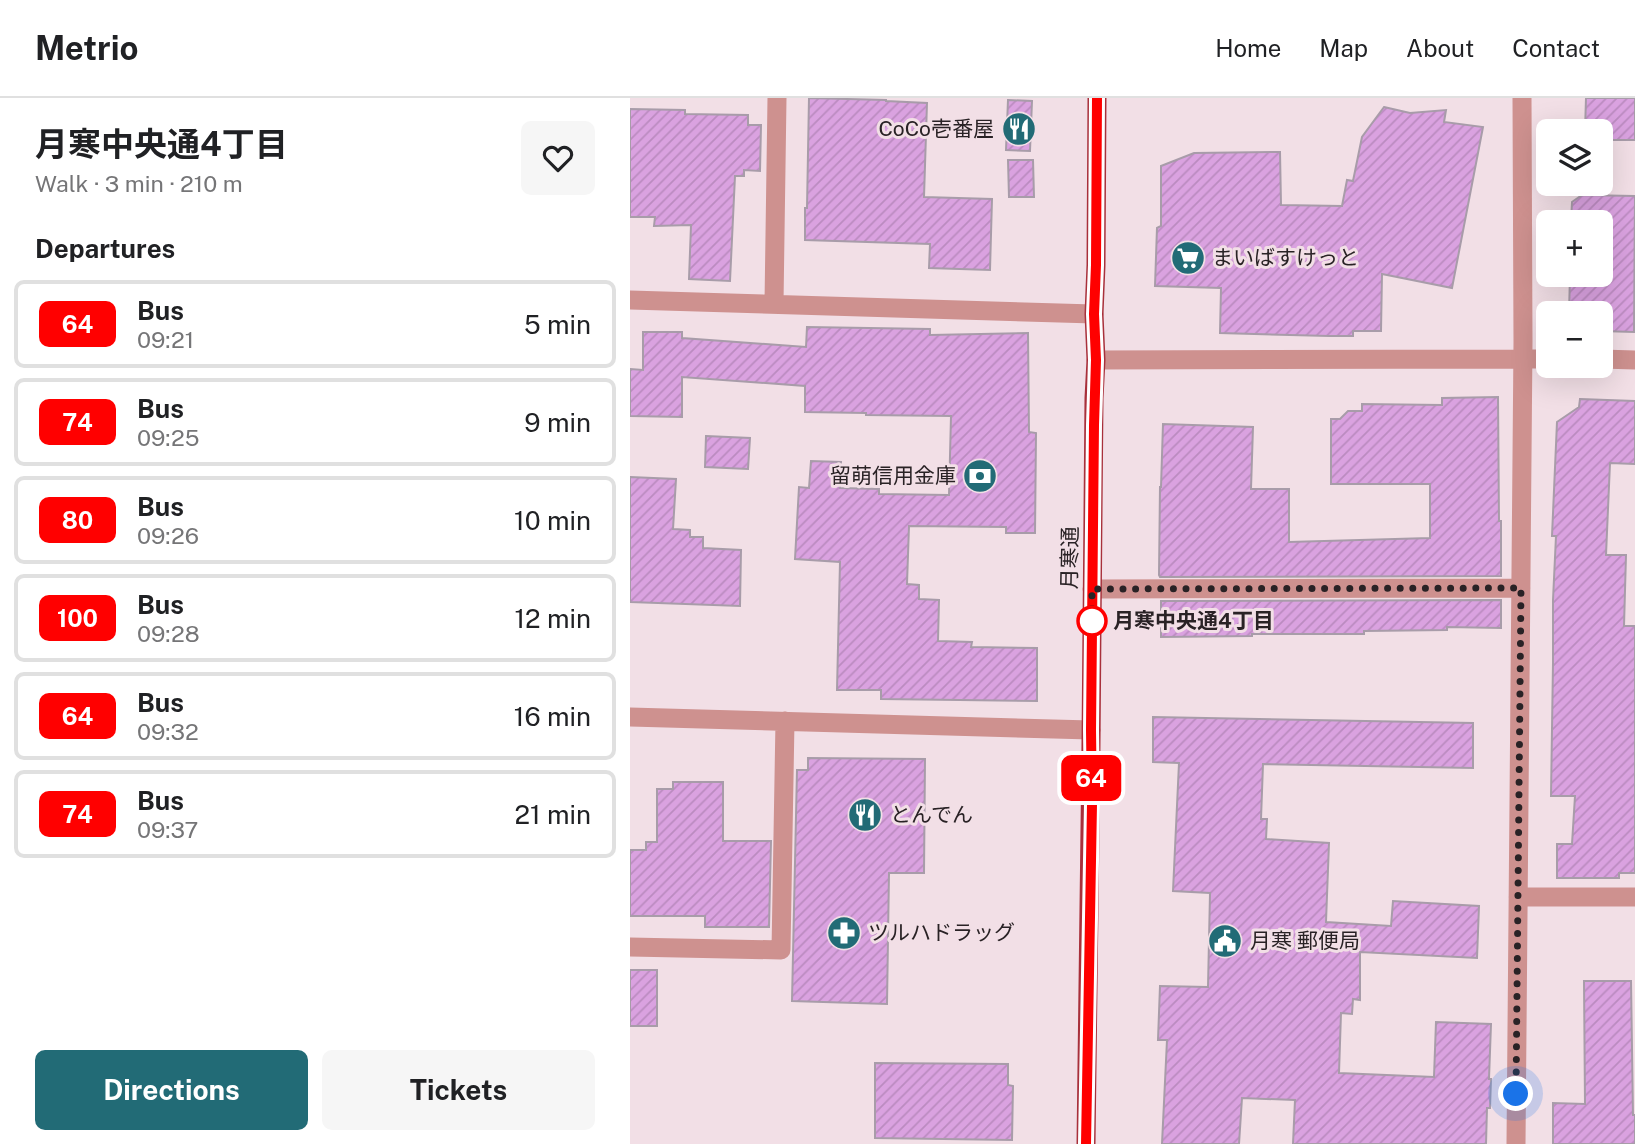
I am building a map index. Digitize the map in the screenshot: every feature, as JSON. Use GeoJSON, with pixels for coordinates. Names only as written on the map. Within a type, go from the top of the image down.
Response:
{"type":"FeatureCollection","features":[{"type":"Feature","properties":{"kind":"highway","name":"月寒通"},"geometry":{"type":"LineString","coordinates":[[1086,1144],[1092,804],[1097,98]]}},
{"type":"Feature","properties":{"kind":"street"},"geometry":{"type":"LineString","coordinates":[[774,303],[777,98]]}},
{"type":"Feature","properties":{"kind":"street"},"geometry":{"type":"LineString","coordinates":[[1517,1144],[1522,98]]}},
{"type":"Feature","properties":{"kind":"street"},"geometry":{"type":"LineString","coordinates":[[630,300],[1094,314]]}},
{"type":"Feature","properties":{"kind":"street"},"geometry":{"type":"LineString","coordinates":[[1096,360],[1536,359]]}},
{"type":"Feature","properties":{"kind":"street"},"geometry":{"type":"LineString","coordinates":[[1613,359],[1635,360]]}},
{"type":"Feature","properties":{"kind":"street"},"geometry":{"type":"LineString","coordinates":[[1092,589],[1521,588]]}},
{"type":"Feature","properties":{"kind":"street"},"geometry":{"type":"LineString","coordinates":[[630,717],[1091,730]]}},
{"type":"Feature","properties":{"kind":"street"},"geometry":{"type":"LineString","coordinates":[[630,947],[781,950],[785,721]]}},
{"type":"Feature","properties":{"kind":"street"},"geometry":{"type":"LineString","coordinates":[[1518,897],[1635,897]]}},
{"type":"Feature","properties":{"kind":"building"},"geometry":{"type":"Polygon","coordinates":[[[809,98],[927,103],[924,197],[992,199],[990,270],[929,268],[930,244],[805,240],[809,98]]]}},
{"type":"Feature","properties":{"kind":"building"},"geometry":{"type":"Polygon","coordinates":[[[1586,98],[1635,98],[1635,140],[1613,140],[1613,119],[1585,119],[1586,98]]]}},
{"type":"Feature","properties":{"kind":"building"},"geometry":{"type":"Polygon","coordinates":[[[1008,100],[1032,101],[1030,151],[1006,150],[1008,100]]]}},
{"type":"Feature","properties":{"kind":"building"},"geometry":{"type":"Polygon","coordinates":[[[1384,107],[1410,113],[1446,110],[1444,122],[1483,127],[1452,288],[1382,274],[1381,331],[1353,331],[1353,336],[1329,336],[1220,333],[1221,288],[1155,286],[1157,228],[1161,226],[1161,166],[1194,153],[1280,152],[1281,205],[1342,206],[1347,180],[1353,181],[1362,137],[1384,107]]]}},
{"type":"Feature","properties":{"kind":"building"},"geometry":{"type":"Polygon","coordinates":[[[630,109],[685,110],[685,114],[748,115],[748,125],[761,125],[760,171],[744,170],[744,176],[735,176],[730,281],[689,279],[691,225],[654,226],[655,217],[630,217],[630,109]]]}},
{"type":"Feature","properties":{"kind":"building"},"geometry":{"type":"Polygon","coordinates":[[[1008,160],[1033,160],[1034,197],[1009,197],[1008,160]]]}},
{"type":"Feature","properties":{"kind":"building"},"geometry":{"type":"Polygon","coordinates":[[[1581,196],[1635,196],[1634,332],[1613,331],[1613,301],[1569,301],[1570,287],[1613,287],[1613,210],[1572,210],[1572,202],[1581,196]]]}},
{"type":"Feature","properties":{"kind":"building"},"geometry":{"type":"Polygon","coordinates":[[[807,327],[930,329],[930,335],[1028,333],[1029,432],[1036,433],[1035,533],[1006,533],[1006,527],[909,526],[907,584],[919,585],[919,599],[939,600],[938,641],[972,642],[971,647],[1037,648],[1037,701],[881,699],[881,690],[837,690],[840,562],[795,559],[799,487],[809,488],[811,461],[841,462],[840,488],[879,489],[879,494],[949,495],[951,416],[805,412],[805,386],[682,377],[682,417],[630,416],[630,369],[643,370],[643,332],[682,332],[682,338],[806,347],[807,327]]]}},
{"type":"Feature","properties":{"kind":"building"},"geometry":{"type":"Polygon","coordinates":[[[1498,397],[1501,576],[1160,577],[1163,424],[1253,427],[1251,489],[1289,489],[1289,542],[1430,538],[1430,484],[1331,484],[1331,419],[1340,419],[1348,411],[1362,411],[1362,404],[1442,405],[1442,398],[1498,397]]]}},
{"type":"Feature","properties":{"kind":"building"},"geometry":{"type":"Polygon","coordinates":[[[1580,399],[1635,401],[1635,464],[1610,463],[1606,555],[1626,555],[1624,626],[1635,626],[1635,873],[1619,873],[1619,878],[1557,878],[1557,844],[1572,844],[1575,796],[1551,796],[1556,536],[1552,536],[1557,422],[1579,407],[1580,399]]]}},
{"type":"Feature","properties":{"kind":"building"},"geometry":{"type":"Polygon","coordinates":[[[706,436],[750,438],[748,469],[705,467],[706,436]]]}},
{"type":"Feature","properties":{"kind":"building"},"geometry":{"type":"Polygon","coordinates":[[[630,477],[676,479],[673,529],[690,530],[690,537],[703,537],[703,548],[741,550],[740,606],[630,602],[630,477]]]}},
{"type":"Feature","properties":{"kind":"building"},"geometry":{"type":"Polygon","coordinates":[[[1501,600],[1501,628],[1447,627],[1447,630],[1364,631],[1364,634],[1161,637],[1161,601],[1501,600]]]}},
{"type":"Feature","properties":{"kind":"building"},"geometry":{"type":"Polygon","coordinates":[[[1153,717],[1473,723],[1473,768],[1263,764],[1261,819],[1267,819],[1266,839],[1329,843],[1326,922],[1391,926],[1393,901],[1479,906],[1477,958],[1360,952],[1360,1000],[1353,999],[1352,1014],[1341,1013],[1339,1073],[1434,1077],[1436,1022],[1491,1024],[1490,1108],[1487,1108],[1486,1144],[1293,1144],[1295,1100],[1242,1098],[1239,1144],[1162,1144],[1167,1040],[1158,1040],[1160,986],[1208,987],[1210,893],[1173,891],[1179,763],[1153,762],[1153,717]]]}},
{"type":"Feature","properties":{"kind":"building"},"geometry":{"type":"Polygon","coordinates":[[[808,758],[925,759],[924,873],[889,873],[887,1004],[792,1001],[797,770],[808,770],[808,758]]]}},
{"type":"Feature","properties":{"kind":"building"},"geometry":{"type":"Polygon","coordinates":[[[673,782],[723,782],[723,841],[771,841],[769,927],[705,927],[705,916],[630,916],[630,850],[646,850],[646,842],[657,842],[657,789],[673,789],[673,782]]]}},
{"type":"Feature","properties":{"kind":"building"},"geometry":{"type":"Polygon","coordinates":[[[630,970],[657,970],[657,1026],[630,1026],[630,970]]]}},
{"type":"Feature","properties":{"kind":"building"},"geometry":{"type":"Polygon","coordinates":[[[1584,981],[1631,981],[1635,1144],[1553,1144],[1553,1103],[1585,1104],[1584,981]]]}},
{"type":"Feature","properties":{"kind":"building"},"geometry":{"type":"Polygon","coordinates":[[[875,1063],[1008,1064],[1008,1085],[1013,1086],[1012,1140],[875,1138],[875,1063]]]}},
{"type":"Feature","properties":{"kind":"bus line","name":"64"},"geometry":{"type":"LineString","coordinates":[[1086,1144],[1092,804],[1097,98]]}},
{"type":"Feature","properties":{"kind":"place","name":"CoCo壱番屋"},"geometry":{"type":"Point","coordinates":[1019,129]}},
{"type":"Feature","properties":{"kind":"place","name":"まいばすけっと"},"geometry":{"type":"Point","coordinates":[1188,258]}},
{"type":"Feature","properties":{"kind":"place","name":"留萌信用金庫"},"geometry":{"type":"Point","coordinates":[980,476]}},
{"type":"Feature","properties":{"kind":"place","name":"月寒中央通4丁目"},"geometry":{"type":"Point","coordinates":[1092,621]}},
{"type":"Feature","properties":{"kind":"place","name":"とんでん"},"geometry":{"type":"Point","coordinates":[865,815]}},
{"type":"Feature","properties":{"kind":"place","name":"ツルハドラッグ"},"geometry":{"type":"Point","coordinates":[844,933]}},
{"type":"Feature","properties":{"kind":"place","name":"月寒 郵便局"},"geometry":{"type":"Point","coordinates":[1225,941]}},
{"type":"Feature","properties":{"kind":"route"},"geometry":{"type":"LineString","coordinates":[[1092,621],[1092,589],[1521,588],[1516,1094]]}}]}
